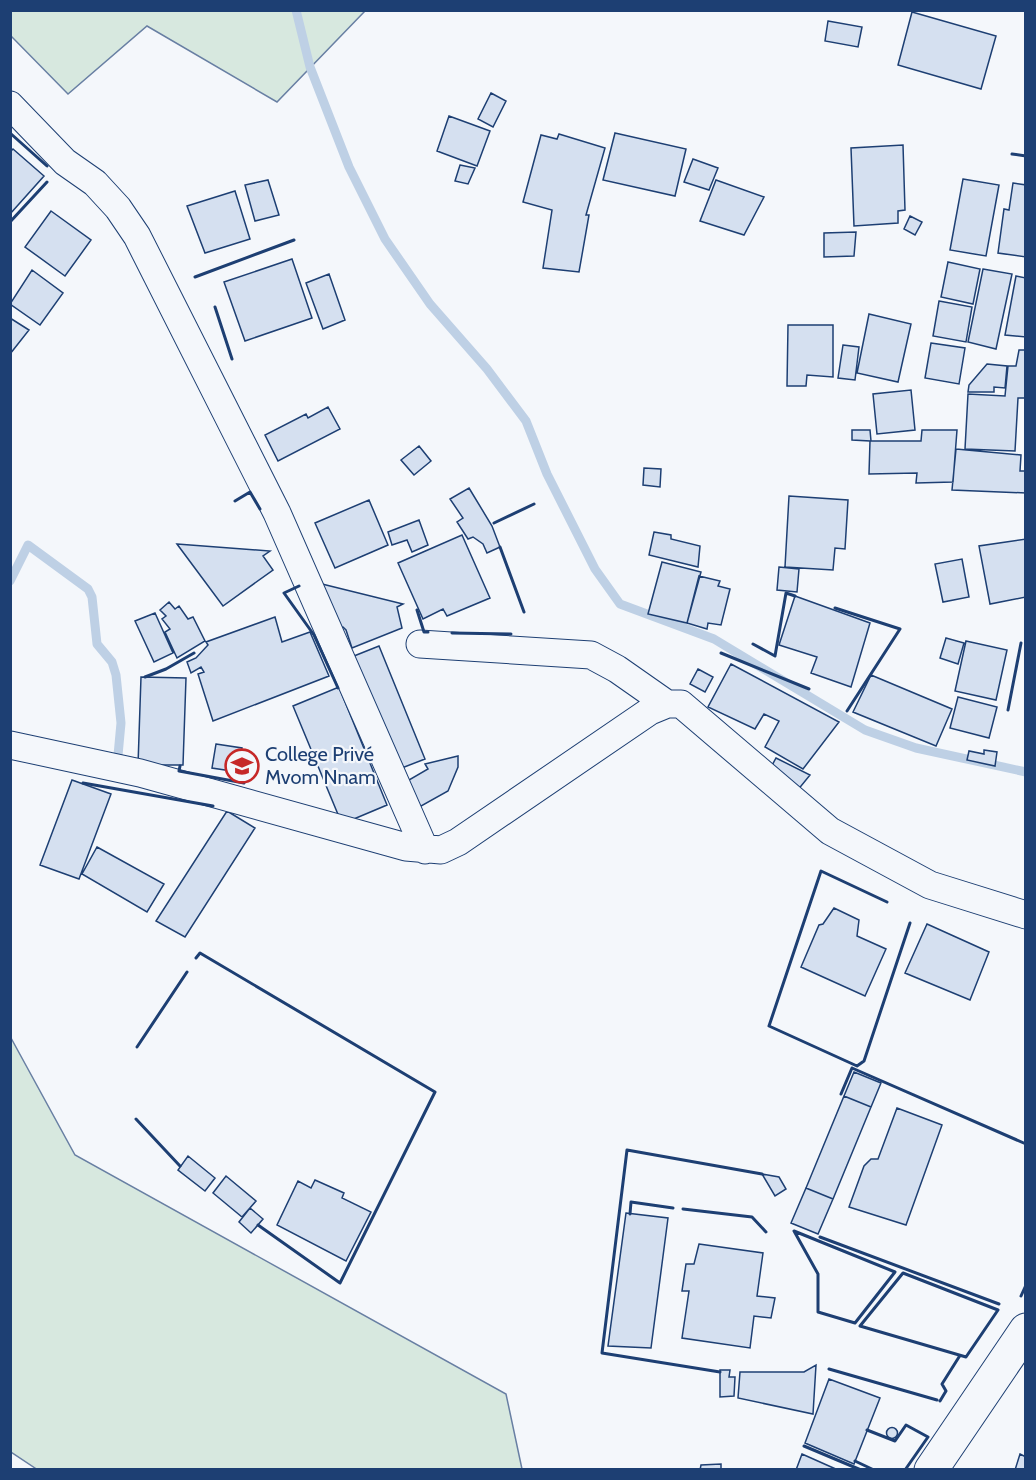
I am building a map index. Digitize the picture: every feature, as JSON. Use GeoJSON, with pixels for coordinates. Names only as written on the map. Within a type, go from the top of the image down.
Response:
{"type":"FeatureCollection","features":[{"type":"Feature","properties":{"kind":"street"},"geometry":{"type":"LineString","coordinates":[[10,105],[65,162],[95,183],[118,208],[137,236],[277,513],[424,850]]}},
{"type":"Feature","properties":{"kind":"street"},"geometry":{"type":"LineString","coordinates":[[420,644],[591,655],[617,669],[667,704]]}},
{"type":"Feature","properties":{"kind":"street"},"geometry":{"type":"LineString","coordinates":[[10,745],[140,773],[424,850],[441,850],[458,842],[650,711],[667,704],[681,704],[830,831],[930,885],[1026,915]]}},
{"type":"Feature","properties":{"kind":"street"},"geometry":{"type":"LineString","coordinates":[[930,1470],[1026,1330]]}},
{"type":"Feature","properties":{"kind":"shaded area"},"geometry":{"type":"Polygon","coordinates":[[[10,11],[365,11],[277,102],[147,26],[68,94],[11,36],[10,11]]]}},
{"type":"Feature","properties":{"kind":"shaded area"},"geometry":{"type":"Polygon","coordinates":[[[11,1038],[75,1155],[506,1394],[522,1469],[38,1470],[11,1452],[11,1038]]]}},
{"type":"Feature","properties":{"kind":"building"},"geometry":{"type":"Polygon","coordinates":[[[912,12],[996,36],[981,89],[898,65],[912,12]]]}},
{"type":"Feature","properties":{"kind":"building"},"geometry":{"type":"Polygon","coordinates":[[[828,21],[862,27],[858,47],[825,41],[828,21]]]}},
{"type":"Feature","properties":{"kind":"building"},"geometry":{"type":"Polygon","coordinates":[[[491,93],[506,101],[493,127],[478,119],[491,93]]]}},
{"type":"Feature","properties":{"kind":"building"},"geometry":{"type":"Polygon","coordinates":[[[449,116],[490,131],[477,166],[437,151],[449,116]]]}},
{"type":"Feature","properties":{"kind":"building"},"geometry":{"type":"Polygon","coordinates":[[[615,133],[686,149],[675,196],[603,180],[615,133]]]}},
{"type":"Feature","properties":{"kind":"building"},"geometry":{"type":"Polygon","coordinates":[[[559,134],[605,148],[586,215],[589,215],[579,272],[543,268],[552,210],[523,202],[541,135],[557,139],[559,134]]]}},
{"type":"Feature","properties":{"kind":"building"},"geometry":{"type":"Polygon","coordinates":[[[903,145],[905,210],[898,211],[898,223],[854,226],[851,148],[903,145]]]}},
{"type":"Feature","properties":{"kind":"building"},"geometry":{"type":"Polygon","coordinates":[[[13,149],[44,176],[10,214],[10,152],[13,149]]]}},
{"type":"Feature","properties":{"kind":"building"},"geometry":{"type":"Polygon","coordinates":[[[693,159],[718,168],[709,190],[684,182],[693,159]]]}},
{"type":"Feature","properties":{"kind":"building"},"geometry":{"type":"Polygon","coordinates":[[[460,165],[475,168],[468,184],[455,181],[460,165]]]}},
{"type":"Feature","properties":{"kind":"building"},"geometry":{"type":"Polygon","coordinates":[[[963,179],[999,185],[986,256],[950,250],[963,179]]]}},
{"type":"Feature","properties":{"kind":"building"},"geometry":{"type":"Polygon","coordinates":[[[268,180],[279,215],[255,221],[245,185],[268,180]]]}},
{"type":"Feature","properties":{"kind":"building"},"geometry":{"type":"Polygon","coordinates":[[[716,180],[764,197],[744,235],[700,221],[716,180]]]}},
{"type":"Feature","properties":{"kind":"building"},"geometry":{"type":"Polygon","coordinates":[[[1013,183],[1026,185],[1026,257],[998,253],[1004,209],[1009,210],[1013,183]]]}},
{"type":"Feature","properties":{"kind":"building"},"geometry":{"type":"Polygon","coordinates":[[[235,191],[250,239],[205,253],[187,206],[235,191]]]}},
{"type":"Feature","properties":{"kind":"building"},"geometry":{"type":"Polygon","coordinates":[[[51,211],[91,240],[65,276],[25,247],[51,211]]]}},
{"type":"Feature","properties":{"kind":"building"},"geometry":{"type":"Polygon","coordinates":[[[910,216],[922,222],[915,235],[904,229],[910,216]]]}},
{"type":"Feature","properties":{"kind":"building"},"geometry":{"type":"Polygon","coordinates":[[[856,232],[854,256],[824,257],[824,233],[856,232]]]}},
{"type":"Feature","properties":{"kind":"building"},"geometry":{"type":"Polygon","coordinates":[[[292,259],[312,318],[245,341],[224,282],[292,259]]]}},
{"type":"Feature","properties":{"kind":"building"},"geometry":{"type":"Polygon","coordinates":[[[948,262],[980,269],[973,304],[941,297],[948,262]]]}},
{"type":"Feature","properties":{"kind":"building"},"geometry":{"type":"Polygon","coordinates":[[[983,269],[1012,274],[996,349],[968,342],[983,269]]]}},
{"type":"Feature","properties":{"kind":"building"},"geometry":{"type":"Polygon","coordinates":[[[32,270],[63,293],[40,325],[10,304],[32,270]]]}},
{"type":"Feature","properties":{"kind":"building"},"geometry":{"type":"Polygon","coordinates":[[[329,274],[345,320],[323,329],[306,283],[329,274]]]}},
{"type":"Feature","properties":{"kind":"building"},"geometry":{"type":"Polygon","coordinates":[[[1016,276],[1026,278],[1026,337],[1005,335],[1016,276]]]}},
{"type":"Feature","properties":{"kind":"building"},"geometry":{"type":"Polygon","coordinates":[[[939,301],[972,307],[966,342],[933,336],[939,301]]]}},
{"type":"Feature","properties":{"kind":"building"},"geometry":{"type":"Polygon","coordinates":[[[869,314],[911,324],[898,382],[857,373],[869,314]]]}},
{"type":"Feature","properties":{"kind":"building"},"geometry":{"type":"Polygon","coordinates":[[[10,318],[29,330],[10,354],[10,318]]]}},
{"type":"Feature","properties":{"kind":"building"},"geometry":{"type":"Polygon","coordinates":[[[788,325],[833,325],[833,377],[807,375],[806,386],[787,386],[788,325]]]}},
{"type":"Feature","properties":{"kind":"building"},"geometry":{"type":"Polygon","coordinates":[[[931,343],[965,348],[959,384],[925,378],[931,343]]]}},
{"type":"Feature","properties":{"kind":"building"},"geometry":{"type":"Polygon","coordinates":[[[843,345],[859,347],[855,380],[838,378],[843,345]]]}},
{"type":"Feature","properties":{"kind":"building"},"geometry":{"type":"Polygon","coordinates":[[[1019,350],[1026,350],[1026,398],[1018,398],[1015,451],[965,449],[968,394],[1005,396],[1008,366],[1016,366],[1019,350]]]}},
{"type":"Feature","properties":{"kind":"building"},"geometry":{"type":"Polygon","coordinates":[[[987,364],[1007,366],[1005,388],[994,387],[994,392],[968,392],[969,385],[987,364]]]}},
{"type":"Feature","properties":{"kind":"building"},"geometry":{"type":"Polygon","coordinates":[[[911,390],[915,430],[877,434],[873,394],[911,390]]]}},
{"type":"Feature","properties":{"kind":"building"},"geometry":{"type":"Polygon","coordinates":[[[328,407],[340,429],[278,461],[265,435],[306,414],[308,418],[328,407]]]}},
{"type":"Feature","properties":{"kind":"building"},"geometry":{"type":"Polygon","coordinates":[[[852,430],[870,430],[871,441],[921,441],[922,430],[957,430],[953,482],[916,483],[917,473],[869,474],[870,441],[852,440],[852,430]]]}},
{"type":"Feature","properties":{"kind":"building"},"geometry":{"type":"Polygon","coordinates":[[[419,446],[431,461],[414,475],[401,460],[419,446]]]}},
{"type":"Feature","properties":{"kind":"building"},"geometry":{"type":"Polygon","coordinates":[[[956,449],[1021,455],[1020,471],[1026,471],[1026,493],[952,490],[956,449]]]}},
{"type":"Feature","properties":{"kind":"building"},"geometry":{"type":"Polygon","coordinates":[[[644,468],[661,469],[660,487],[643,485],[644,468]]]}},
{"type":"Feature","properties":{"kind":"building"},"geometry":{"type":"Polygon","coordinates":[[[469,488],[492,526],[500,547],[487,553],[483,544],[473,537],[468,539],[457,522],[463,518],[450,499],[469,488]]]}},
{"type":"Feature","properties":{"kind":"building"},"geometry":{"type":"Polygon","coordinates":[[[789,496],[848,500],[845,549],[835,548],[833,570],[785,567],[789,496]]]}},
{"type":"Feature","properties":{"kind":"building"},"geometry":{"type":"Polygon","coordinates":[[[369,500],[388,545],[335,568],[315,523],[369,500]]]}},
{"type":"Feature","properties":{"kind":"building"},"geometry":{"type":"Polygon","coordinates":[[[419,520],[428,545],[412,552],[407,540],[392,545],[388,532],[419,520]]]}},
{"type":"Feature","properties":{"kind":"building"},"geometry":{"type":"Polygon","coordinates":[[[654,532],[671,535],[671,539],[700,546],[698,567],[649,555],[654,532]]]}},
{"type":"Feature","properties":{"kind":"building"},"geometry":{"type":"Polygon","coordinates":[[[462,535],[490,598],[447,616],[443,609],[423,619],[398,563],[462,535]]]}},
{"type":"Feature","properties":{"kind":"building"},"geometry":{"type":"Polygon","coordinates":[[[1026,539],[1026,597],[990,604],[979,546],[1026,539]]]}},
{"type":"Feature","properties":{"kind":"building"},"geometry":{"type":"Polygon","coordinates":[[[177,544],[270,551],[263,556],[273,570],[223,606],[177,544]]]}},
{"type":"Feature","properties":{"kind":"building"},"geometry":{"type":"Polygon","coordinates":[[[962,559],[969,597],[943,602],[935,564],[962,559]]]}},
{"type":"Feature","properties":{"kind":"building"},"geometry":{"type":"Polygon","coordinates":[[[662,562],[701,572],[687,623],[648,614],[662,562]]]}},
{"type":"Feature","properties":{"kind":"building"},"geometry":{"type":"Polygon","coordinates":[[[779,567],[799,569],[797,592],[777,590],[779,567]]]}},
{"type":"Feature","properties":{"kind":"building"},"geometry":{"type":"Polygon","coordinates":[[[699,576],[720,581],[718,586],[730,589],[721,625],[708,623],[707,629],[687,623],[699,576]]]}},
{"type":"Feature","properties":{"kind":"building"},"geometry":{"type":"Polygon","coordinates":[[[318,583],[403,604],[397,607],[402,628],[352,648],[346,630],[343,627],[335,629],[318,583]]]}},
{"type":"Feature","properties":{"kind":"building"},"geometry":{"type":"Polygon","coordinates":[[[795,596],[870,623],[851,687],[811,673],[817,657],[779,645],[795,596]]]}},
{"type":"Feature","properties":{"kind":"building"},"geometry":{"type":"Polygon","coordinates":[[[169,602],[175,609],[179,606],[188,619],[193,617],[205,641],[177,658],[165,632],[170,629],[162,619],[166,616],[160,610],[169,602]]]}},
{"type":"Feature","properties":{"kind":"building"},"geometry":{"type":"Polygon","coordinates":[[[155,613],[173,653],[154,662],[135,621],[155,613]]]}},
{"type":"Feature","properties":{"kind":"building"},"geometry":{"type":"Polygon","coordinates":[[[275,617],[282,642],[310,632],[329,676],[213,721],[198,674],[204,672],[201,667],[191,673],[187,662],[196,658],[208,645],[206,642],[275,617]]]}},
{"type":"Feature","properties":{"kind":"building"},"geometry":{"type":"Polygon","coordinates":[[[946,638],[964,643],[958,664],[940,658],[946,638]]]}},
{"type":"Feature","properties":{"kind":"building"},"geometry":{"type":"Polygon","coordinates":[[[966,641],[1007,650],[996,700],[955,691],[966,641]]]}},
{"type":"Feature","properties":{"kind":"building"},"geometry":{"type":"Polygon","coordinates":[[[379,646],[425,759],[394,771],[349,658],[379,646]]]}},
{"type":"Feature","properties":{"kind":"building"},"geometry":{"type":"Polygon","coordinates":[[[731,664],[839,722],[803,769],[765,747],[779,721],[764,714],[755,729],[708,707],[731,664]]]}},
{"type":"Feature","properties":{"kind":"building"},"geometry":{"type":"Polygon","coordinates":[[[698,669],[713,677],[705,692],[690,684],[698,669]]]}},
{"type":"Feature","properties":{"kind":"building"},"geometry":{"type":"Polygon","coordinates":[[[871,675],[952,709],[936,746],[853,712],[871,675]]]}},
{"type":"Feature","properties":{"kind":"building"},"geometry":{"type":"Polygon","coordinates":[[[141,677],[186,678],[183,765],[138,765],[141,677]]]}},
{"type":"Feature","properties":{"kind":"building"},"geometry":{"type":"Polygon","coordinates":[[[339,687],[387,805],[342,824],[293,706],[339,687]]]}},
{"type":"Feature","properties":{"kind":"building"},"geometry":{"type":"Polygon","coordinates":[[[958,697],[997,707],[989,738],[950,728],[958,697]]]}},
{"type":"Feature","properties":{"kind":"building"},"geometry":{"type":"Polygon","coordinates":[[[216,744],[242,748],[238,772],[212,768],[216,744]]]}},
{"type":"Feature","properties":{"kind":"building"},"geometry":{"type":"Polygon","coordinates":[[[984,750],[997,752],[995,766],[967,760],[969,751],[984,754],[984,750]]]}},
{"type":"Feature","properties":{"kind":"building"},"geometry":{"type":"Polygon","coordinates":[[[458,756],[458,767],[448,791],[414,810],[402,784],[428,769],[425,764],[458,756]]]}},
{"type":"Feature","properties":{"kind":"building"},"geometry":{"type":"Polygon","coordinates":[[[776,758],[810,775],[797,791],[770,769],[776,758]]]}},
{"type":"Feature","properties":{"kind":"building"},"geometry":{"type":"Polygon","coordinates":[[[72,780],[111,794],[79,879],[40,865],[72,780]]]}},
{"type":"Feature","properties":{"kind":"building"},"geometry":{"type":"Polygon","coordinates":[[[227,811],[255,828],[185,937],[156,921],[227,811]]]}},
{"type":"Feature","properties":{"kind":"building"},"geometry":{"type":"Polygon","coordinates":[[[97,847],[164,884],[147,912],[82,874],[97,847]]]}},
{"type":"Feature","properties":{"kind":"building"},"geometry":{"type":"Polygon","coordinates":[[[834,908],[859,920],[857,936],[886,949],[865,996],[801,967],[819,925],[823,924],[834,908]]]}},
{"type":"Feature","properties":{"kind":"building"},"geometry":{"type":"Polygon","coordinates":[[[927,924],[989,952],[970,1000],[905,973],[927,924]]]}},
{"type":"Feature","properties":{"kind":"building"},"geometry":{"type":"Polygon","coordinates":[[[854,1072],[881,1083],[871,1107],[844,1096],[854,1072]]]}},
{"type":"Feature","properties":{"kind":"building"},"geometry":{"type":"Polygon","coordinates":[[[844,1096],[871,1107],[833,1199],[806,1188],[844,1096]]]}},
{"type":"Feature","properties":{"kind":"building"},"geometry":{"type":"Polygon","coordinates":[[[897,1108],[942,1125],[906,1225],[849,1207],[864,1166],[871,1159],[878,1159],[897,1108]]]}},
{"type":"Feature","properties":{"kind":"building"},"geometry":{"type":"Polygon","coordinates":[[[188,1156],[215,1178],[205,1191],[178,1170],[188,1156]]]}},
{"type":"Feature","properties":{"kind":"building"},"geometry":{"type":"Polygon","coordinates":[[[762,1174],[779,1177],[786,1189],[775,1196],[762,1174]]]}},
{"type":"Feature","properties":{"kind":"building"},"geometry":{"type":"Polygon","coordinates":[[[226,1176],[256,1201],[242,1217],[213,1193],[226,1176]]]}},
{"type":"Feature","properties":{"kind":"building"},"geometry":{"type":"Polygon","coordinates":[[[315,1180],[344,1193],[342,1198],[371,1212],[346,1261],[277,1225],[298,1181],[311,1188],[315,1180]]]}},
{"type":"Feature","properties":{"kind":"building"},"geometry":{"type":"Polygon","coordinates":[[[806,1188],[833,1199],[818,1234],[791,1223],[806,1188]]]}},
{"type":"Feature","properties":{"kind":"building"},"geometry":{"type":"Polygon","coordinates":[[[250,1208],[263,1219],[251,1233],[239,1222],[250,1208]]]}},
{"type":"Feature","properties":{"kind":"building"},"geometry":{"type":"Polygon","coordinates":[[[626,1213],[668,1218],[651,1348],[608,1346],[626,1213]]]}},
{"type":"Feature","properties":{"kind":"building"},"geometry":{"type":"Polygon","coordinates":[[[699,1244],[763,1253],[757,1296],[775,1298],[771,1318],[754,1316],[750,1348],[682,1338],[689,1291],[682,1291],[686,1264],[694,1264],[699,1244]]]}},
{"type":"Feature","properties":{"kind":"building"},"geometry":{"type":"Polygon","coordinates":[[[816,1365],[813,1414],[738,1398],[740,1372],[804,1372],[816,1365]]]}},
{"type":"Feature","properties":{"kind":"building"},"geometry":{"type":"Polygon","coordinates":[[[720,1370],[730,1370],[729,1377],[735,1377],[734,1396],[720,1397],[720,1370]]]}},
{"type":"Feature","properties":{"kind":"building"},"geometry":{"type":"Polygon","coordinates":[[[829,1379],[880,1398],[854,1464],[805,1443],[829,1379]]]}},
{"type":"Feature","properties":{"kind":"building"},"geometry":{"type":"Polygon","coordinates":[[[892,1427],[898,1433],[892,1439],[886,1433],[892,1427]]]}},
{"type":"Feature","properties":{"kind":"building"},"geometry":{"type":"Polygon","coordinates":[[[802,1454],[838,1470],[796,1470],[802,1454]]]}},
{"type":"Feature","properties":{"kind":"building"},"geometry":{"type":"Polygon","coordinates":[[[1020,1454],[1026,1457],[1026,1470],[1015,1470],[1020,1454]]]}},
{"type":"Feature","properties":{"kind":"building"},"geometry":{"type":"Polygon","coordinates":[[[721,1464],[721,1470],[700,1470],[701,1465],[721,1464]]]}},
{"type":"Feature","properties":{"kind":"waterway"},"geometry":{"type":"LineString","coordinates":[[296,10],[310,67],[349,167],[385,239],[430,304],[487,369],[526,421],[547,474],[595,569],[620,604],[714,639],[865,730],[916,748],[1026,772]]}},
{"type":"Feature","properties":{"kind":"waterway"},"geometry":{"type":"LineString","coordinates":[[10,581],[28,545],[88,589],[92,597],[97,644],[112,662],[116,675],[121,723],[117,766]]}},
{"type":"Feature","properties":{"kind":"wall"},"geometry":{"type":"LineString","coordinates":[[10,133],[47,166]]}},
{"type":"Feature","properties":{"kind":"wall"},"geometry":{"type":"LineString","coordinates":[[1012,154],[1026,156]]}},
{"type":"Feature","properties":{"kind":"wall"},"geometry":{"type":"LineString","coordinates":[[10,222],[47,182]]}},
{"type":"Feature","properties":{"kind":"wall"},"geometry":{"type":"LineString","coordinates":[[195,277],[294,240]]}},
{"type":"Feature","properties":{"kind":"wall"},"geometry":{"type":"LineString","coordinates":[[215,307],[232,359]]}},
{"type":"Feature","properties":{"kind":"wall"},"geometry":{"type":"LineString","coordinates":[[235,501],[250,492],[260,509]]}},
{"type":"Feature","properties":{"kind":"wall"},"geometry":{"type":"LineString","coordinates":[[494,523],[534,504]]}},
{"type":"Feature","properties":{"kind":"wall"},"geometry":{"type":"LineString","coordinates":[[500,547],[524,612]]}},
{"type":"Feature","properties":{"kind":"wall"},"geometry":{"type":"LineString","coordinates":[[299,586],[284,593],[314,635],[338,688]]}},
{"type":"Feature","properties":{"kind":"wall"},"geometry":{"type":"LineString","coordinates":[[753,644],[775,656],[786,593],[795,596]]}},
{"type":"Feature","properties":{"kind":"wall"},"geometry":{"type":"LineString","coordinates":[[835,608],[900,629],[847,711]]}},
{"type":"Feature","properties":{"kind":"wall"},"geometry":{"type":"LineString","coordinates":[[417,610],[424,632],[428,632]]}},
{"type":"Feature","properties":{"kind":"wall"},"geometry":{"type":"LineString","coordinates":[[452,633],[511,634]]}},
{"type":"Feature","properties":{"kind":"wall"},"geometry":{"type":"LineString","coordinates":[[1008,710],[1021,643]]}},
{"type":"Feature","properties":{"kind":"wall"},"geometry":{"type":"LineString","coordinates":[[145,677],[166,669],[194,653]]}},
{"type":"Feature","properties":{"kind":"wall"},"geometry":{"type":"LineString","coordinates":[[721,653],[809,689]]}},
{"type":"Feature","properties":{"kind":"wall"},"geometry":{"type":"LineString","coordinates":[[180,766],[179,771],[244,783]]}},
{"type":"Feature","properties":{"kind":"wall"},"geometry":{"type":"LineString","coordinates":[[83,783],[213,806]]}},
{"type":"Feature","properties":{"kind":"wall"},"geometry":{"type":"LineString","coordinates":[[887,902],[821,871],[769,1026],[857,1066],[864,1061],[910,923]]}},
{"type":"Feature","properties":{"kind":"wall"},"geometry":{"type":"LineString","coordinates":[[196,958],[200,953],[435,1092],[340,1283],[258,1225]]}},
{"type":"Feature","properties":{"kind":"wall"},"geometry":{"type":"LineString","coordinates":[[137,1047],[187,972]]}},
{"type":"Feature","properties":{"kind":"wall"},"geometry":{"type":"LineString","coordinates":[[841,1094],[852,1068],[1026,1144]]}},
{"type":"Feature","properties":{"kind":"wall"},"geometry":{"type":"LineString","coordinates":[[136,1119],[180,1166]]}},
{"type":"Feature","properties":{"kind":"wall"},"geometry":{"type":"LineString","coordinates":[[720,1372],[602,1353],[627,1150],[762,1174]]}},
{"type":"Feature","properties":{"kind":"wall"},"geometry":{"type":"LineString","coordinates":[[630,1214],[631,1202],[673,1208]]}},
{"type":"Feature","properties":{"kind":"wall"},"geometry":{"type":"LineString","coordinates":[[683,1209],[752,1217],[766,1232]]}},
{"type":"Feature","properties":{"kind":"wall"},"geometry":{"type":"LineString","coordinates":[[794,1231],[895,1272],[855,1323],[818,1312],[818,1274],[794,1231]]}},
{"type":"Feature","properties":{"kind":"wall"},"geometry":{"type":"LineString","coordinates":[[820,1237],[999,1304]]}},
{"type":"Feature","properties":{"kind":"wall"},"geometry":{"type":"LineString","coordinates":[[903,1273],[998,1310],[966,1357],[860,1326],[903,1273]]}},
{"type":"Feature","properties":{"kind":"wall"},"geometry":{"type":"LineString","coordinates":[[1021,1296],[1026,1285]]}},
{"type":"Feature","properties":{"kind":"wall"},"geometry":{"type":"LineString","coordinates":[[940,1401],[946,1391],[942,1384],[959,1357]]}},
{"type":"Feature","properties":{"kind":"wall"},"geometry":{"type":"LineString","coordinates":[[829,1369],[937,1400]]}},
{"type":"Feature","properties":{"kind":"wall"},"geometry":{"type":"LineString","coordinates":[[867,1430],[895,1441],[906,1425],[928,1437],[905,1470]]}},
{"type":"Feature","properties":{"kind":"wall"},"geometry":{"type":"LineString","coordinates":[[804,1446],[861,1470]]}},
{"type":"Feature","properties":{"kind":"wall"},"geometry":{"type":"LineString","coordinates":[[855,1461],[874,1470]]}},
{"type":"Feature","properties":{"kind":"place","name":"College Privé Mvom Nnam"},"geometry":{"type":"Point","coordinates":[242,766]}}]}
